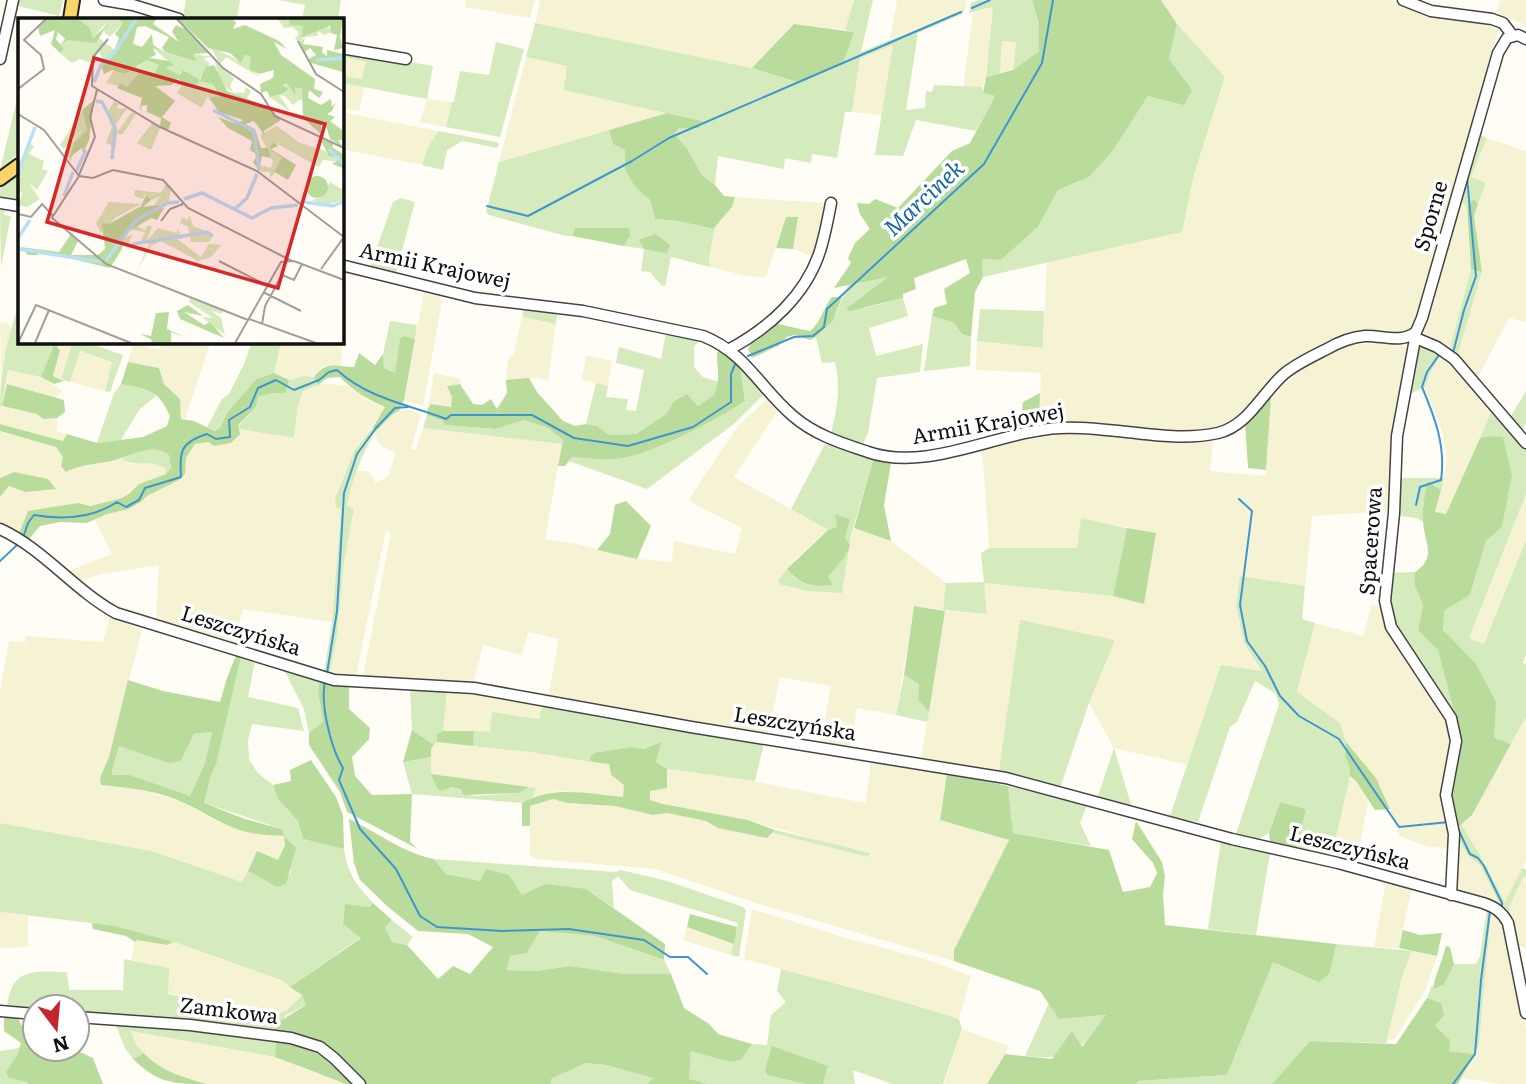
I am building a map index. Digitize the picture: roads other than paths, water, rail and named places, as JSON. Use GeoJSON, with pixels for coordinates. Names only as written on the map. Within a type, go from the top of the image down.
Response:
{"type":"FeatureCollection","features":[{"type":"Feature","properties":{"kind":"main road"},"geometry":{"type":"LineString","coordinates":[[70,18],[74,0]]}},
{"type":"Feature","properties":{"kind":"main road"},"geometry":{"type":"LineString","coordinates":[[0,179],[18,166]]}},
{"type":"Feature","properties":{"kind":"street"},"geometry":{"type":"LineString","coordinates":[[0,59],[4,25],[13,0]]}},
{"type":"Feature","properties":{"kind":"street"},"geometry":{"type":"LineString","coordinates":[[104,0],[133,5],[176,18]]}},
{"type":"Feature","properties":{"kind":"street"},"geometry":{"type":"LineString","coordinates":[[1403,0],[1431,11],[1492,19],[1508,27],[1513,36],[1526,39]]}},
{"type":"Feature","properties":{"kind":"street","name":"Sporne"},"geometry":{"type":"LineString","coordinates":[[1413,337],[1422,318],[1495,61],[1503,42],[1513,36]]}},
{"type":"Feature","properties":{"kind":"street"},"geometry":{"type":"LineString","coordinates":[[343,48],[406,59]]}},
{"type":"Feature","properties":{"kind":"street"},"geometry":{"type":"LineString","coordinates":[[730,349],[758,333],[796,295],[820,252],[831,203]]}},
{"type":"Feature","properties":{"kind":"street"},"geometry":{"type":"LineString","coordinates":[[0,204],[18,206]]}},
{"type":"Feature","properties":{"kind":"street","name":"Armii Krajowej"},"geometry":{"type":"LineString","coordinates":[[343,265],[475,298],[583,311],[687,331],[730,349],[790,414],[819,434],[871,454],[906,459],[933,456],[1023,433],[1057,428],[1081,427],[1160,434],[1218,433],[1244,419],[1284,374],[1324,350],[1357,337],[1413,337]]}},
{"type":"Feature","properties":{"kind":"street"},"geometry":{"type":"LineString","coordinates":[[1413,337],[1437,347],[1454,359],[1526,443]]}},
{"type":"Feature","properties":{"kind":"street","name":"Spacerowa"},"geometry":{"type":"LineString","coordinates":[[1413,337],[1397,436],[1394,513],[1385,601],[1391,627],[1451,718],[1456,741],[1446,795],[1454,834],[1451,895]]}},
{"type":"Feature","properties":{"kind":"street","name":"Leszczyńska"},"geometry":{"type":"LineString","coordinates":[[0,529],[23,540],[101,605],[116,613],[326,678],[474,688],[691,727],[1006,778],[1232,839],[1338,863],[1493,907],[1503,914],[1512,938],[1526,1013]]}},
{"type":"Feature","properties":{"kind":"street"},"geometry":{"type":"LineString","coordinates":[[0,1011],[21,1013]]}},
{"type":"Feature","properties":{"kind":"street","name":"Zamkowa"},"geometry":{"type":"LineString","coordinates":[[91,1018],[190,1025],[291,1038],[320,1047],[360,1084]]}},
{"type":"Feature","properties":{"kind":"waterway"},"geometry":{"type":"LineString","coordinates":[[972,8],[990,0]]}},
{"type":"Feature","properties":{"kind":"waterway","name":"Marcinek"},"geometry":{"type":"LineString","coordinates":[[748,356],[794,337],[813,336],[824,327],[827,309],[984,164],[1042,63],[1053,0]]}},
{"type":"Feature","properties":{"kind":"waterway"},"geometry":{"type":"LineString","coordinates":[[487,206],[528,216],[632,161],[669,138],[961,12]]}},
{"type":"Feature","properties":{"kind":"waterway"},"geometry":{"type":"LineString","coordinates":[[1453,353],[1476,276],[1467,177]]}},
{"type":"Feature","properties":{"kind":"waterway"},"geometry":{"type":"LineString","coordinates":[[1416,505],[1420,487],[1441,480],[1441,444],[1422,387],[1427,372],[1439,355]]}},
{"type":"Feature","properties":{"kind":"waterway","name":"Marcinek"},"geometry":{"type":"LineString","coordinates":[[23,538],[34,515],[77,516],[98,511],[117,502],[126,507],[139,500],[145,488],[181,477],[181,454],[187,444],[207,434],[216,439],[230,437],[229,420],[250,407],[258,388],[276,380],[294,390],[337,370],[375,394],[446,419],[451,415],[532,415],[574,438],[628,446],[693,427],[731,402],[731,374],[736,362]]}},
{"type":"Feature","properties":{"kind":"waterway"},"geometry":{"type":"LineString","coordinates":[[327,673],[337,611],[344,493],[357,454],[376,428],[395,408],[408,407]]}},
{"type":"Feature","properties":{"kind":"waterway"},"geometry":{"type":"LineString","coordinates":[[1239,499],[1252,511],[1240,605],[1247,641],[1265,666],[1280,696],[1299,716],[1339,739],[1399,827],[1449,822]]}},
{"type":"Feature","properties":{"kind":"waterway","name":"Marcinek"},"geometry":{"type":"LineString","coordinates":[[0,561],[17,545]]}},
{"type":"Feature","properties":{"kind":"waterway"},"geometry":{"type":"LineString","coordinates":[[325,681],[324,702],[328,726],[343,768],[339,780],[360,829],[396,869],[420,916],[437,927],[502,931],[569,929],[644,940],[670,957],[688,957],[707,974]]}},
{"type":"Feature","properties":{"kind":"waterway"},"geometry":{"type":"LineString","coordinates":[[1457,827],[1470,854],[1478,858],[1484,866],[1502,906]]}},
{"type":"Feature","properties":{"kind":"waterway"},"geometry":{"type":"LineString","coordinates":[[1453,1084],[1475,1054],[1490,911]]}}]}
